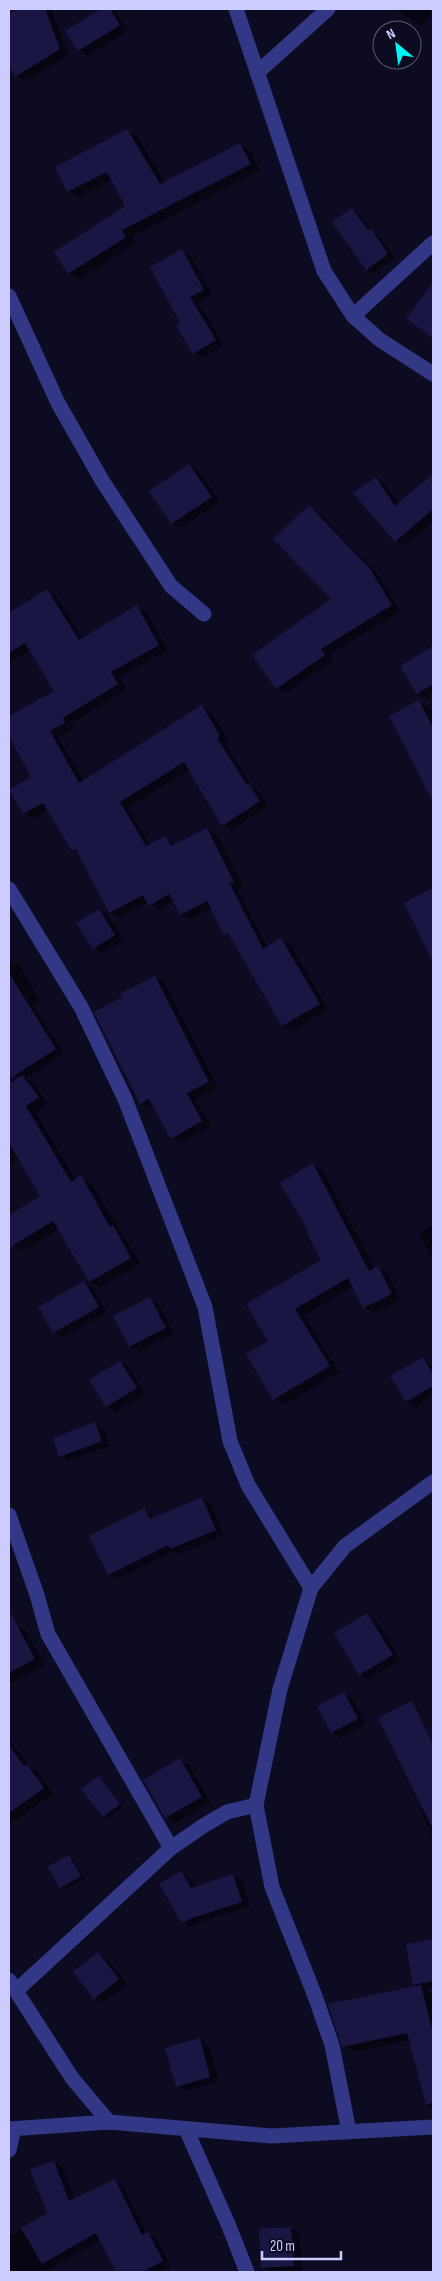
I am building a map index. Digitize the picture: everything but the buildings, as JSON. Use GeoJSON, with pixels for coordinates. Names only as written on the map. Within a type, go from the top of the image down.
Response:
{"type":"FeatureCollection","features":[{"type":"Feature","properties":{"kind":"street"},"geometry":{"type":"LineString","coordinates":[[236,9],[324,271],[353,316],[380,340],[433,374]]}},
{"type":"Feature","properties":{"kind":"street"},"geometry":{"type":"LineString","coordinates":[[256,73],[328,9]]}},
{"type":"Feature","properties":{"kind":"street"},"geometry":{"type":"LineString","coordinates":[[353,316],[433,243]]}},
{"type":"Feature","properties":{"kind":"street"},"geometry":{"type":"LineString","coordinates":[[9,296],[58,404],[103,482],[171,586],[204,614]]}},
{"type":"Feature","properties":{"kind":"street"},"geometry":{"type":"LineString","coordinates":[[9,889],[81,1007],[125,1098],[205,1307],[230,1441],[248,1486],[311,1588]]}},
{"type":"Feature","properties":{"kind":"street"},"geometry":{"type":"LineString","coordinates":[[349,2132],[332,2045],[272,1887],[256,1805],[280,1689],[311,1588],[345,1546],[433,1482]]}},
{"type":"Feature","properties":{"kind":"street"},"geometry":{"type":"LineString","coordinates":[[9,1514],[37,1595],[48,1634],[171,1848]]}},
{"type":"Feature","properties":{"kind":"street"},"geometry":{"type":"LineString","coordinates":[[109,2122],[72,2078],[12,1985],[171,1848],[227,1812],[256,1805]]}},
{"type":"Feature","properties":{"kind":"street"},"geometry":{"type":"LineString","coordinates":[[9,2150],[11,2129],[109,2122],[272,2136],[433,2127]]}},
{"type":"Feature","properties":{"kind":"street"},"geometry":{"type":"LineString","coordinates":[[186,2128],[247,2272]]}}]}
